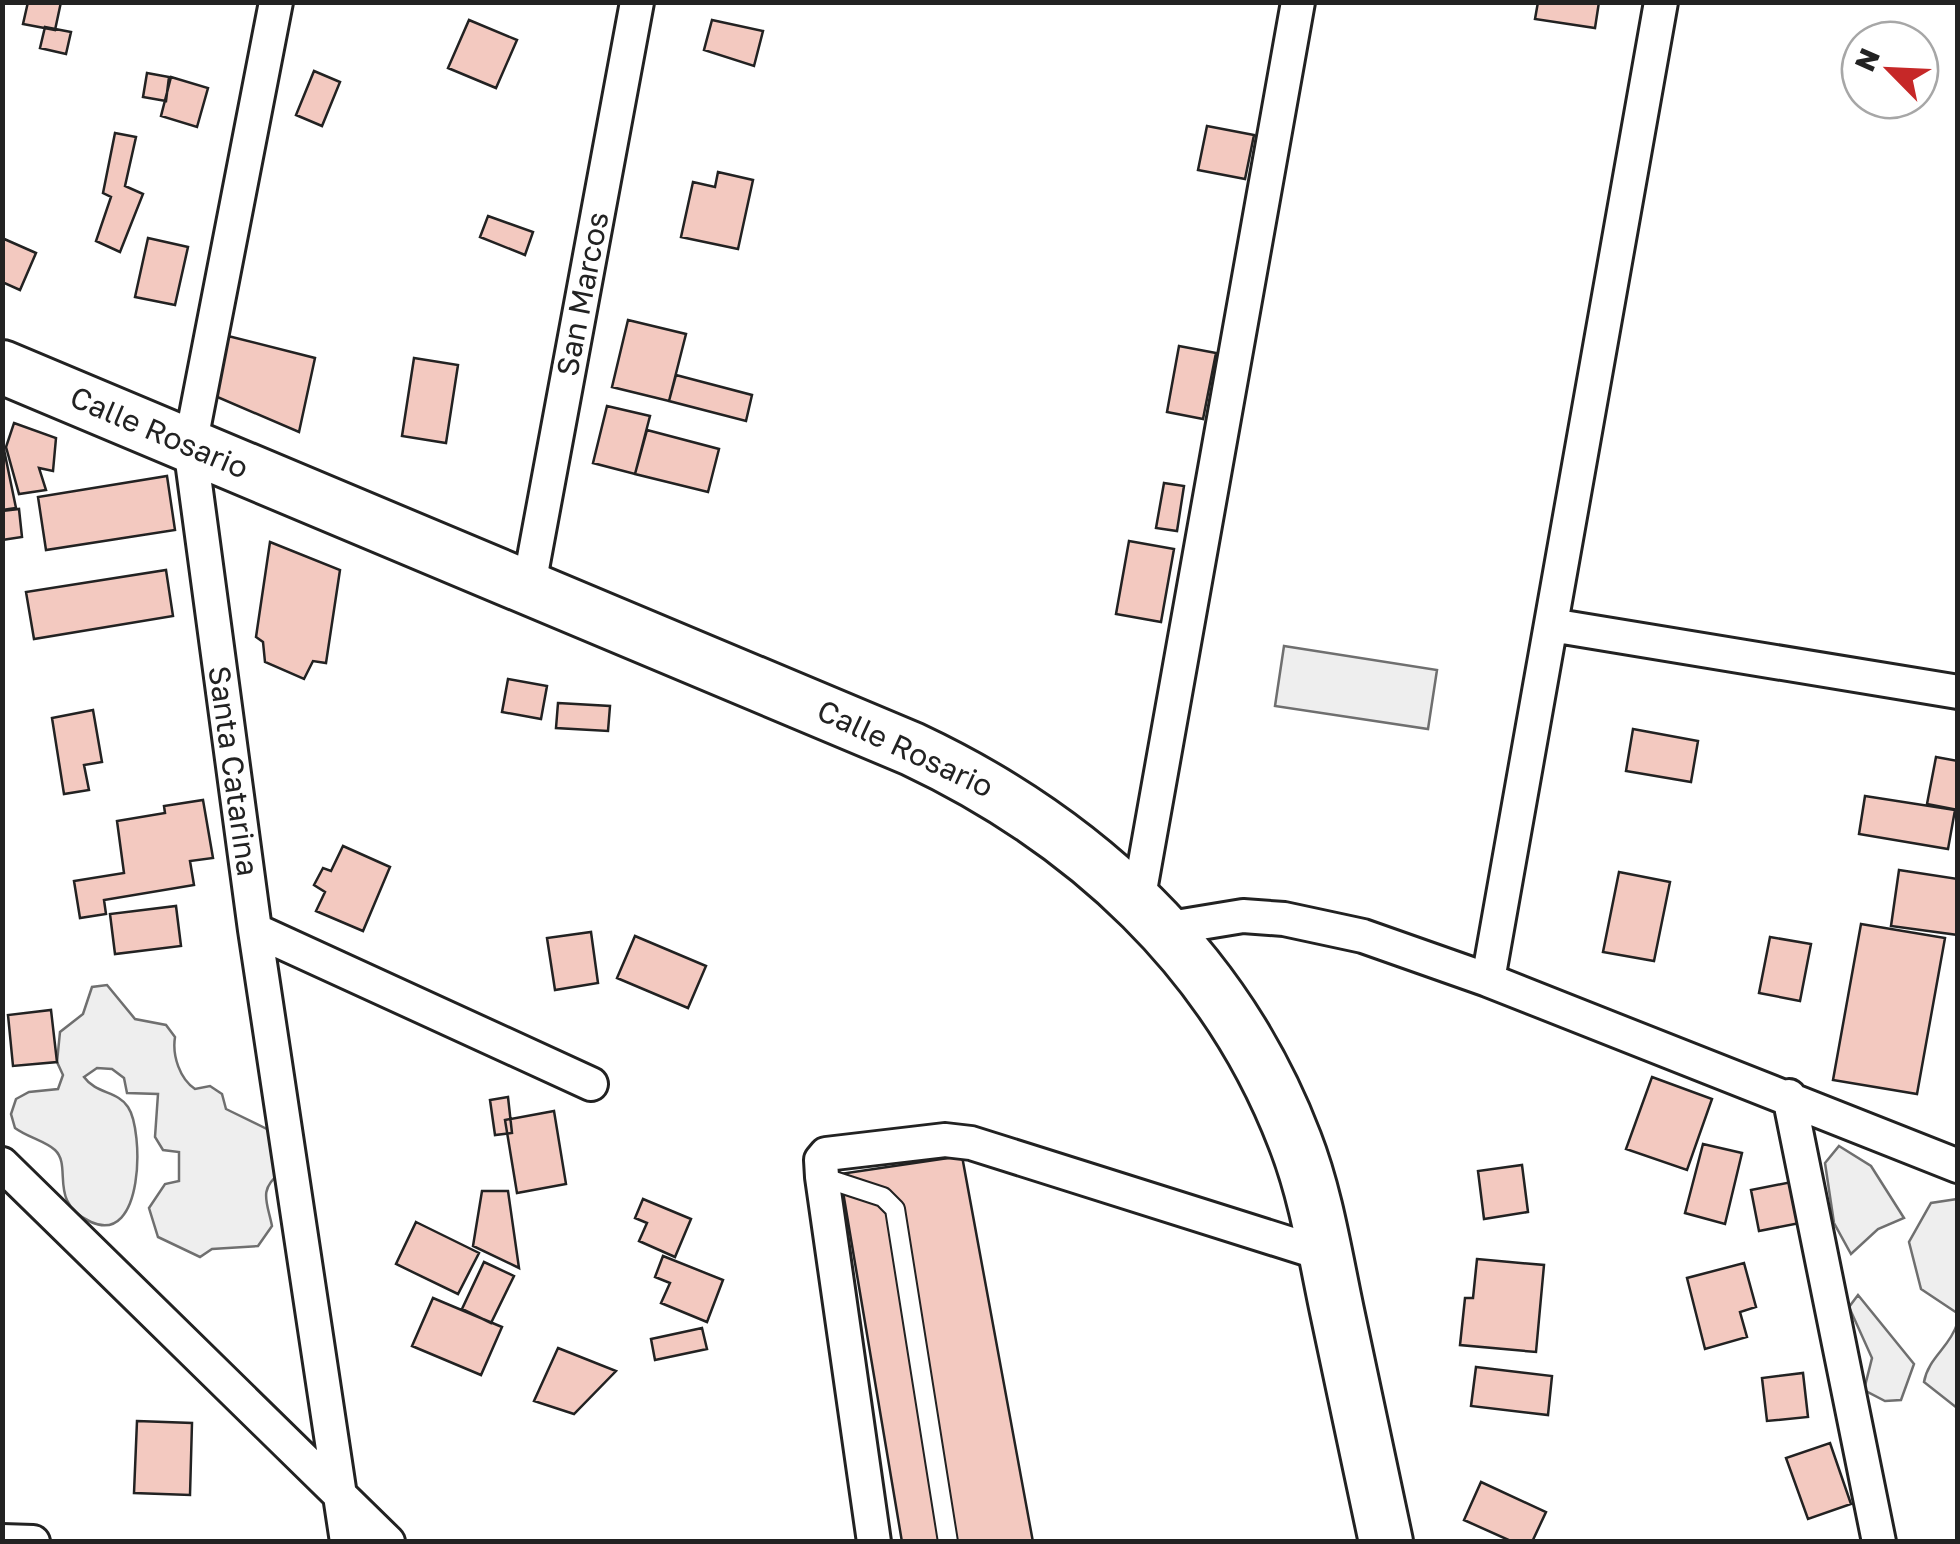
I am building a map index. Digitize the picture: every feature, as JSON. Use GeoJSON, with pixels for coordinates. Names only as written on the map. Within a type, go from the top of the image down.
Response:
{"type":"FeatureCollection","features":[{"type":"Feature","properties":{"kind":"main road","name":"Calle Rosario"},"geometry":{"type":"LineString","coordinates":[[2,367],[529,585],[973,778],[1082,850],[1151,916],[1270,1082],[1296,1143],[1326,1255],[1386,1542]]}},
{"type":"Feature","properties":{"kind":"street","name":"Santa Catarina"},"geometry":{"type":"LineString","coordinates":[[276,2],[190,446],[254,930],[348,1542]]}},
{"type":"Feature","properties":{"kind":"street","name":"San Marcos"},"geometry":{"type":"LineString","coordinates":[[529,585],[637,2]]}},
{"type":"Feature","properties":{"kind":"street"},"geometry":{"type":"LineString","coordinates":[[1298,2],[1151,916],[1284,919],[1363,936],[1488,980],[1958,1166]]}},
{"type":"Feature","properties":{"kind":"street"},"geometry":{"type":"LineString","coordinates":[[1488,980],[1661,2]]}},
{"type":"Feature","properties":{"kind":"street"},"geometry":{"type":"LineString","coordinates":[[1551,624],[1958,692]]}},
{"type":"Feature","properties":{"kind":"street"},"geometry":{"type":"LineString","coordinates":[[254,930],[591,1084]]}},
{"type":"Feature","properties":{"kind":"street"},"geometry":{"type":"LineString","coordinates":[[1788,1096],[1879,1542]]}},
{"type":"Feature","properties":{"kind":"street"},"geometry":{"type":"LineString","coordinates":[[874,1542],[822,1178],[821,1160],[831,1151],[945,1140],[971,1143],[1326,1255]]}},
{"type":"Feature","properties":{"kind":"street"},"geometry":{"type":"LineString","coordinates":[[2,1164],[388,1542]]}},
{"type":"Feature","properties":{"kind":"street"},"geometry":{"type":"LineString","coordinates":[[2,1541],[33,1542]]}},
{"type":"Feature","properties":{"kind":"lane"},"geometry":{"type":"LineString","coordinates":[[822,1178],[883,1197],[895,1209],[948,1542]]}},
{"type":"Feature","properties":{"kind":"shaded area"},"geometry":{"type":"Polygon","coordinates":[[[1284,646],[1437,670],[1428,729],[1275,706],[1284,646]]]}},
{"type":"Feature","properties":{"kind":"shaded area"},"geometry":{"type":"Polygon","coordinates":[[[107,985],[135,1019],[166,1025],[175,1037],[178,1066],[190,1085],[195,1089],[210,1086],[222,1094],[226,1109],[277,1134],[281,1172],[269,1185],[266,1196],[272,1226],[258,1246],[212,1249],[200,1257],[158,1237],[149,1208],[165,1184],[179,1181],[179,1152],[163,1150],[155,1137],[158,1094],[127,1093],[124,1078],[112,1069],[97,1068],[84,1077],[124,1102],[133,1120],[135,1182],[121,1218],[108,1225],[91,1222],[78,1214],[65,1195],[60,1157],[55,1150],[15,1128],[11,1114],[16,1099],[29,1092],[58,1089],[63,1075],[57,1062],[60,1032],[83,1014],[92,987],[107,985]]]}},
{"type":"Feature","properties":{"kind":"shaded area"},"geometry":{"type":"Polygon","coordinates":[[[1839,1146],[1871,1166],[1904,1218],[1878,1229],[1851,1254],[1834,1223],[1825,1163],[1839,1146]]]}},
{"type":"Feature","properties":{"kind":"shaded area"},"geometry":{"type":"Polygon","coordinates":[[[1958,1199],[1957,1313],[1921,1289],[1909,1242],[1931,1203],[1958,1199]]]}},
{"type":"Feature","properties":{"kind":"shaded area"},"geometry":{"type":"Polygon","coordinates":[[[1858,1295],[1914,1364],[1901,1400],[1885,1401],[1864,1390],[1872,1358],[1849,1307],[1858,1295]]]}},
{"type":"Feature","properties":{"kind":"shaded area"},"geometry":{"type":"Polygon","coordinates":[[[1957,1324],[1957,1408],[1924,1382],[1957,1324]]]}},
{"type":"Feature","properties":{"kind":"building"},"geometry":{"type":"Polygon","coordinates":[[[28,2],[61,2],[55,30],[23,24],[28,2]]]}},
{"type":"Feature","properties":{"kind":"building"},"geometry":{"type":"Polygon","coordinates":[[[1538,2],[1599,2],[1595,28],[1535,19],[1538,2]]]}},
{"type":"Feature","properties":{"kind":"building"},"geometry":{"type":"Polygon","coordinates":[[[469,20],[517,40],[496,88],[448,68],[469,20]]]}},
{"type":"Feature","properties":{"kind":"building"},"geometry":{"type":"Polygon","coordinates":[[[712,20],[763,31],[754,66],[704,50],[712,20]]]}},
{"type":"Feature","properties":{"kind":"building"},"geometry":{"type":"Polygon","coordinates":[[[45,27],[71,32],[66,54],[40,48],[45,27]]]}},
{"type":"Feature","properties":{"kind":"building"},"geometry":{"type":"Polygon","coordinates":[[[314,71],[340,82],[322,126],[296,115],[314,71]]]}},
{"type":"Feature","properties":{"kind":"building"},"geometry":{"type":"Polygon","coordinates":[[[147,73],[169,77],[166,101],[143,97],[147,73]]]}},
{"type":"Feature","properties":{"kind":"building"},"geometry":{"type":"Polygon","coordinates":[[[171,77],[208,88],[197,127],[161,116],[171,77]]]}},
{"type":"Feature","properties":{"kind":"building"},"geometry":{"type":"Polygon","coordinates":[[[1207,126],[1254,135],[1245,179],[1198,170],[1207,126]]]}},
{"type":"Feature","properties":{"kind":"building"},"geometry":{"type":"Polygon","coordinates":[[[115,133],[136,137],[125,186],[143,194],[120,252],[96,241],[111,197],[103,193],[115,133]]]}},
{"type":"Feature","properties":{"kind":"building"},"geometry":{"type":"Polygon","coordinates":[[[718,172],[753,180],[738,249],[681,237],[693,182],[715,187],[718,172]]]}},
{"type":"Feature","properties":{"kind":"building"},"geometry":{"type":"Polygon","coordinates":[[[488,216],[533,232],[525,255],[480,237],[488,216]]]}},
{"type":"Feature","properties":{"kind":"building"},"geometry":{"type":"Polygon","coordinates":[[[2,238],[36,253],[20,290],[2,282],[2,238]]]}},
{"type":"Feature","properties":{"kind":"building"},"geometry":{"type":"Polygon","coordinates":[[[148,238],[188,247],[175,305],[135,297],[148,238]]]}},
{"type":"Feature","properties":{"kind":"building"},"geometry":{"type":"Polygon","coordinates":[[[628,320],[686,334],[669,401],[612,387],[628,320]]]}},
{"type":"Feature","properties":{"kind":"building"},"geometry":{"type":"Polygon","coordinates":[[[228,336],[315,358],[299,432],[215,396],[228,336]]]}},
{"type":"Feature","properties":{"kind":"building"},"geometry":{"type":"Polygon","coordinates":[[[1179,346],[1216,353],[1203,419],[1167,412],[1179,346]]]}},
{"type":"Feature","properties":{"kind":"building"},"geometry":{"type":"Polygon","coordinates":[[[414,358],[458,365],[446,443],[402,436],[414,358]]]}},
{"type":"Feature","properties":{"kind":"building"},"geometry":{"type":"Polygon","coordinates":[[[676,375],[752,395],[746,421],[669,401],[676,375]]]}},
{"type":"Feature","properties":{"kind":"building"},"geometry":{"type":"Polygon","coordinates":[[[607,406],[650,416],[635,474],[593,463],[607,406]]]}},
{"type":"Feature","properties":{"kind":"building"},"geometry":{"type":"Polygon","coordinates":[[[14,423],[56,438],[53,471],[39,468],[46,490],[19,494],[6,447],[14,423]]]}},
{"type":"Feature","properties":{"kind":"building"},"geometry":{"type":"Polygon","coordinates":[[[647,430],[719,449],[708,492],[635,474],[647,430]]]}},
{"type":"Feature","properties":{"kind":"building"},"geometry":{"type":"Polygon","coordinates":[[[2,440],[16,508],[2,510],[2,440]]]}},
{"type":"Feature","properties":{"kind":"building"},"geometry":{"type":"Polygon","coordinates":[[[167,476],[175,530],[46,550],[38,497],[167,476]]]}},
{"type":"Feature","properties":{"kind":"building"},"geometry":{"type":"Polygon","coordinates":[[[1164,483],[1184,486],[1177,531],[1156,528],[1164,483]]]}},
{"type":"Feature","properties":{"kind":"building"},"geometry":{"type":"Polygon","coordinates":[[[19,509],[22,537],[2,540],[2,511],[19,509]]]}},
{"type":"Feature","properties":{"kind":"building"},"geometry":{"type":"Polygon","coordinates":[[[1129,541],[1174,549],[1161,622],[1116,614],[1129,541]]]}},
{"type":"Feature","properties":{"kind":"building"},"geometry":{"type":"Polygon","coordinates":[[[270,542],[340,570],[326,663],[313,661],[304,679],[265,662],[263,642],[256,637],[270,542]]]}},
{"type":"Feature","properties":{"kind":"building"},"geometry":{"type":"Polygon","coordinates":[[[166,570],[173,616],[34,639],[26,592],[166,570]]]}},
{"type":"Feature","properties":{"kind":"building"},"geometry":{"type":"Polygon","coordinates":[[[508,679],[547,686],[541,719],[502,712],[508,679]]]}},
{"type":"Feature","properties":{"kind":"building"},"geometry":{"type":"Polygon","coordinates":[[[558,703],[610,706],[608,731],[556,728],[558,703]]]}},
{"type":"Feature","properties":{"kind":"building"},"geometry":{"type":"Polygon","coordinates":[[[93,710],[102,762],[84,765],[89,790],[64,794],[52,718],[93,710]]]}},
{"type":"Feature","properties":{"kind":"building"},"geometry":{"type":"Polygon","coordinates":[[[1633,729],[1698,741],[1691,782],[1626,771],[1633,729]]]}},
{"type":"Feature","properties":{"kind":"building"},"geometry":{"type":"Polygon","coordinates":[[[1936,757],[1958,761],[1958,810],[1927,804],[1936,757]]]}},
{"type":"Feature","properties":{"kind":"building"},"geometry":{"type":"Polygon","coordinates":[[[1865,796],[1955,810],[1948,849],[1859,834],[1865,796]]]}},
{"type":"Feature","properties":{"kind":"building"},"geometry":{"type":"Polygon","coordinates":[[[203,800],[213,858],[190,861],[194,885],[104,900],[106,914],[80,918],[74,881],[124,873],[117,821],[165,813],[164,806],[203,800]]]}},
{"type":"Feature","properties":{"kind":"building"},"geometry":{"type":"Polygon","coordinates":[[[343,846],[390,867],[363,931],[316,911],[325,892],[314,885],[323,868],[331,871],[343,846]]]}},
{"type":"Feature","properties":{"kind":"building"},"geometry":{"type":"Polygon","coordinates":[[[1899,870],[1958,879],[1958,935],[1891,926],[1899,870]]]}},
{"type":"Feature","properties":{"kind":"building"},"geometry":{"type":"Polygon","coordinates":[[[1619,872],[1670,882],[1654,961],[1603,952],[1619,872]]]}},
{"type":"Feature","properties":{"kind":"building"},"geometry":{"type":"Polygon","coordinates":[[[176,906],[181,946],[115,954],[110,914],[176,906]]]}},
{"type":"Feature","properties":{"kind":"building"},"geometry":{"type":"Polygon","coordinates":[[[1861,924],[1945,938],[1917,1094],[1833,1080],[1861,924]]]}},
{"type":"Feature","properties":{"kind":"building"},"geometry":{"type":"Polygon","coordinates":[[[591,932],[598,983],[555,990],[547,938],[591,932]]]}},
{"type":"Feature","properties":{"kind":"building"},"geometry":{"type":"Polygon","coordinates":[[[635,936],[706,966],[688,1008],[617,978],[635,936]]]}},
{"type":"Feature","properties":{"kind":"building"},"geometry":{"type":"Polygon","coordinates":[[[1770,937],[1811,944],[1800,1001],[1759,993],[1770,937]]]}},
{"type":"Feature","properties":{"kind":"building"},"geometry":{"type":"Polygon","coordinates":[[[51,1010],[57,1062],[13,1066],[8,1015],[51,1010]]]}},
{"type":"Feature","properties":{"kind":"building"},"geometry":{"type":"Polygon","coordinates":[[[1652,1077],[1712,1099],[1687,1170],[1626,1149],[1652,1077]]]}},
{"type":"Feature","properties":{"kind":"building"},"geometry":{"type":"Polygon","coordinates":[[[508,1097],[512,1133],[495,1135],[490,1100],[508,1097]]]}},
{"type":"Feature","properties":{"kind":"building"},"geometry":{"type":"Polygon","coordinates":[[[554,1111],[566,1184],[517,1193],[505,1120],[554,1111]]]}},
{"type":"Feature","properties":{"kind":"building"},"geometry":{"type":"Polygon","coordinates":[[[1703,1144],[1742,1153],[1725,1224],[1685,1213],[1703,1144]]]}},
{"type":"Feature","properties":{"kind":"building"},"geometry":{"type":"Polygon","coordinates":[[[962,1156],[1033,1542],[902,1542],[840,1174],[962,1156]]]}},
{"type":"Feature","properties":{"kind":"building"},"geometry":{"type":"Polygon","coordinates":[[[1522,1165],[1528,1212],[1484,1219],[1478,1171],[1522,1165]]]}},
{"type":"Feature","properties":{"kind":"building"},"geometry":{"type":"Polygon","coordinates":[[[1802,1180],[1810,1221],[1759,1231],[1751,1190],[1802,1180]]]}},
{"type":"Feature","properties":{"kind":"building"},"geometry":{"type":"Polygon","coordinates":[[[482,1191],[508,1191],[519,1268],[473,1246],[482,1191]]]}},
{"type":"Feature","properties":{"kind":"building"},"geometry":{"type":"Polygon","coordinates":[[[643,1199],[691,1219],[675,1257],[639,1241],[647,1223],[635,1218],[643,1199]]]}},
{"type":"Feature","properties":{"kind":"building"},"geometry":{"type":"Polygon","coordinates":[[[416,1222],[479,1253],[458,1294],[396,1264],[416,1222]]]}},
{"type":"Feature","properties":{"kind":"building"},"geometry":{"type":"Polygon","coordinates":[[[663,1256],[723,1280],[707,1322],[661,1303],[670,1283],[655,1277],[663,1256]]]}},
{"type":"Feature","properties":{"kind":"building"},"geometry":{"type":"Polygon","coordinates":[[[1477,1259],[1544,1265],[1536,1352],[1460,1345],[1465,1298],[1473,1298],[1477,1259]]]}},
{"type":"Feature","properties":{"kind":"building"},"geometry":{"type":"Polygon","coordinates":[[[484,1262],[514,1276],[491,1323],[462,1309],[484,1262]]]}},
{"type":"Feature","properties":{"kind":"building"},"geometry":{"type":"Polygon","coordinates":[[[1744,1263],[1756,1307],[1740,1312],[1747,1337],[1705,1349],[1687,1278],[1744,1263]]]}},
{"type":"Feature","properties":{"kind":"building"},"geometry":{"type":"Polygon","coordinates":[[[433,1298],[502,1327],[481,1375],[412,1346],[433,1298]]]}},
{"type":"Feature","properties":{"kind":"building"},"geometry":{"type":"Polygon","coordinates":[[[702,1328],[707,1349],[655,1360],[651,1339],[702,1328]]]}},
{"type":"Feature","properties":{"kind":"building"},"geometry":{"type":"Polygon","coordinates":[[[558,1348],[616,1371],[574,1414],[534,1401],[558,1348]]]}},
{"type":"Feature","properties":{"kind":"building"},"geometry":{"type":"Polygon","coordinates":[[[1476,1367],[1552,1376],[1548,1415],[1471,1406],[1476,1367]]]}},
{"type":"Feature","properties":{"kind":"building"},"geometry":{"type":"Polygon","coordinates":[[[1803,1373],[1808,1417],[1767,1421],[1762,1378],[1803,1373]]]}},
{"type":"Feature","properties":{"kind":"building"},"geometry":{"type":"Polygon","coordinates":[[[137,1421],[192,1423],[190,1495],[134,1493],[137,1421]]]}},
{"type":"Feature","properties":{"kind":"building"},"geometry":{"type":"Polygon","coordinates":[[[1830,1443],[1851,1504],[1808,1519],[1786,1458],[1830,1443]]]}},
{"type":"Feature","properties":{"kind":"building"},"geometry":{"type":"Polygon","coordinates":[[[1481,1482],[1546,1512],[1532,1542],[1513,1542],[1464,1520],[1481,1482]]]}}]}
